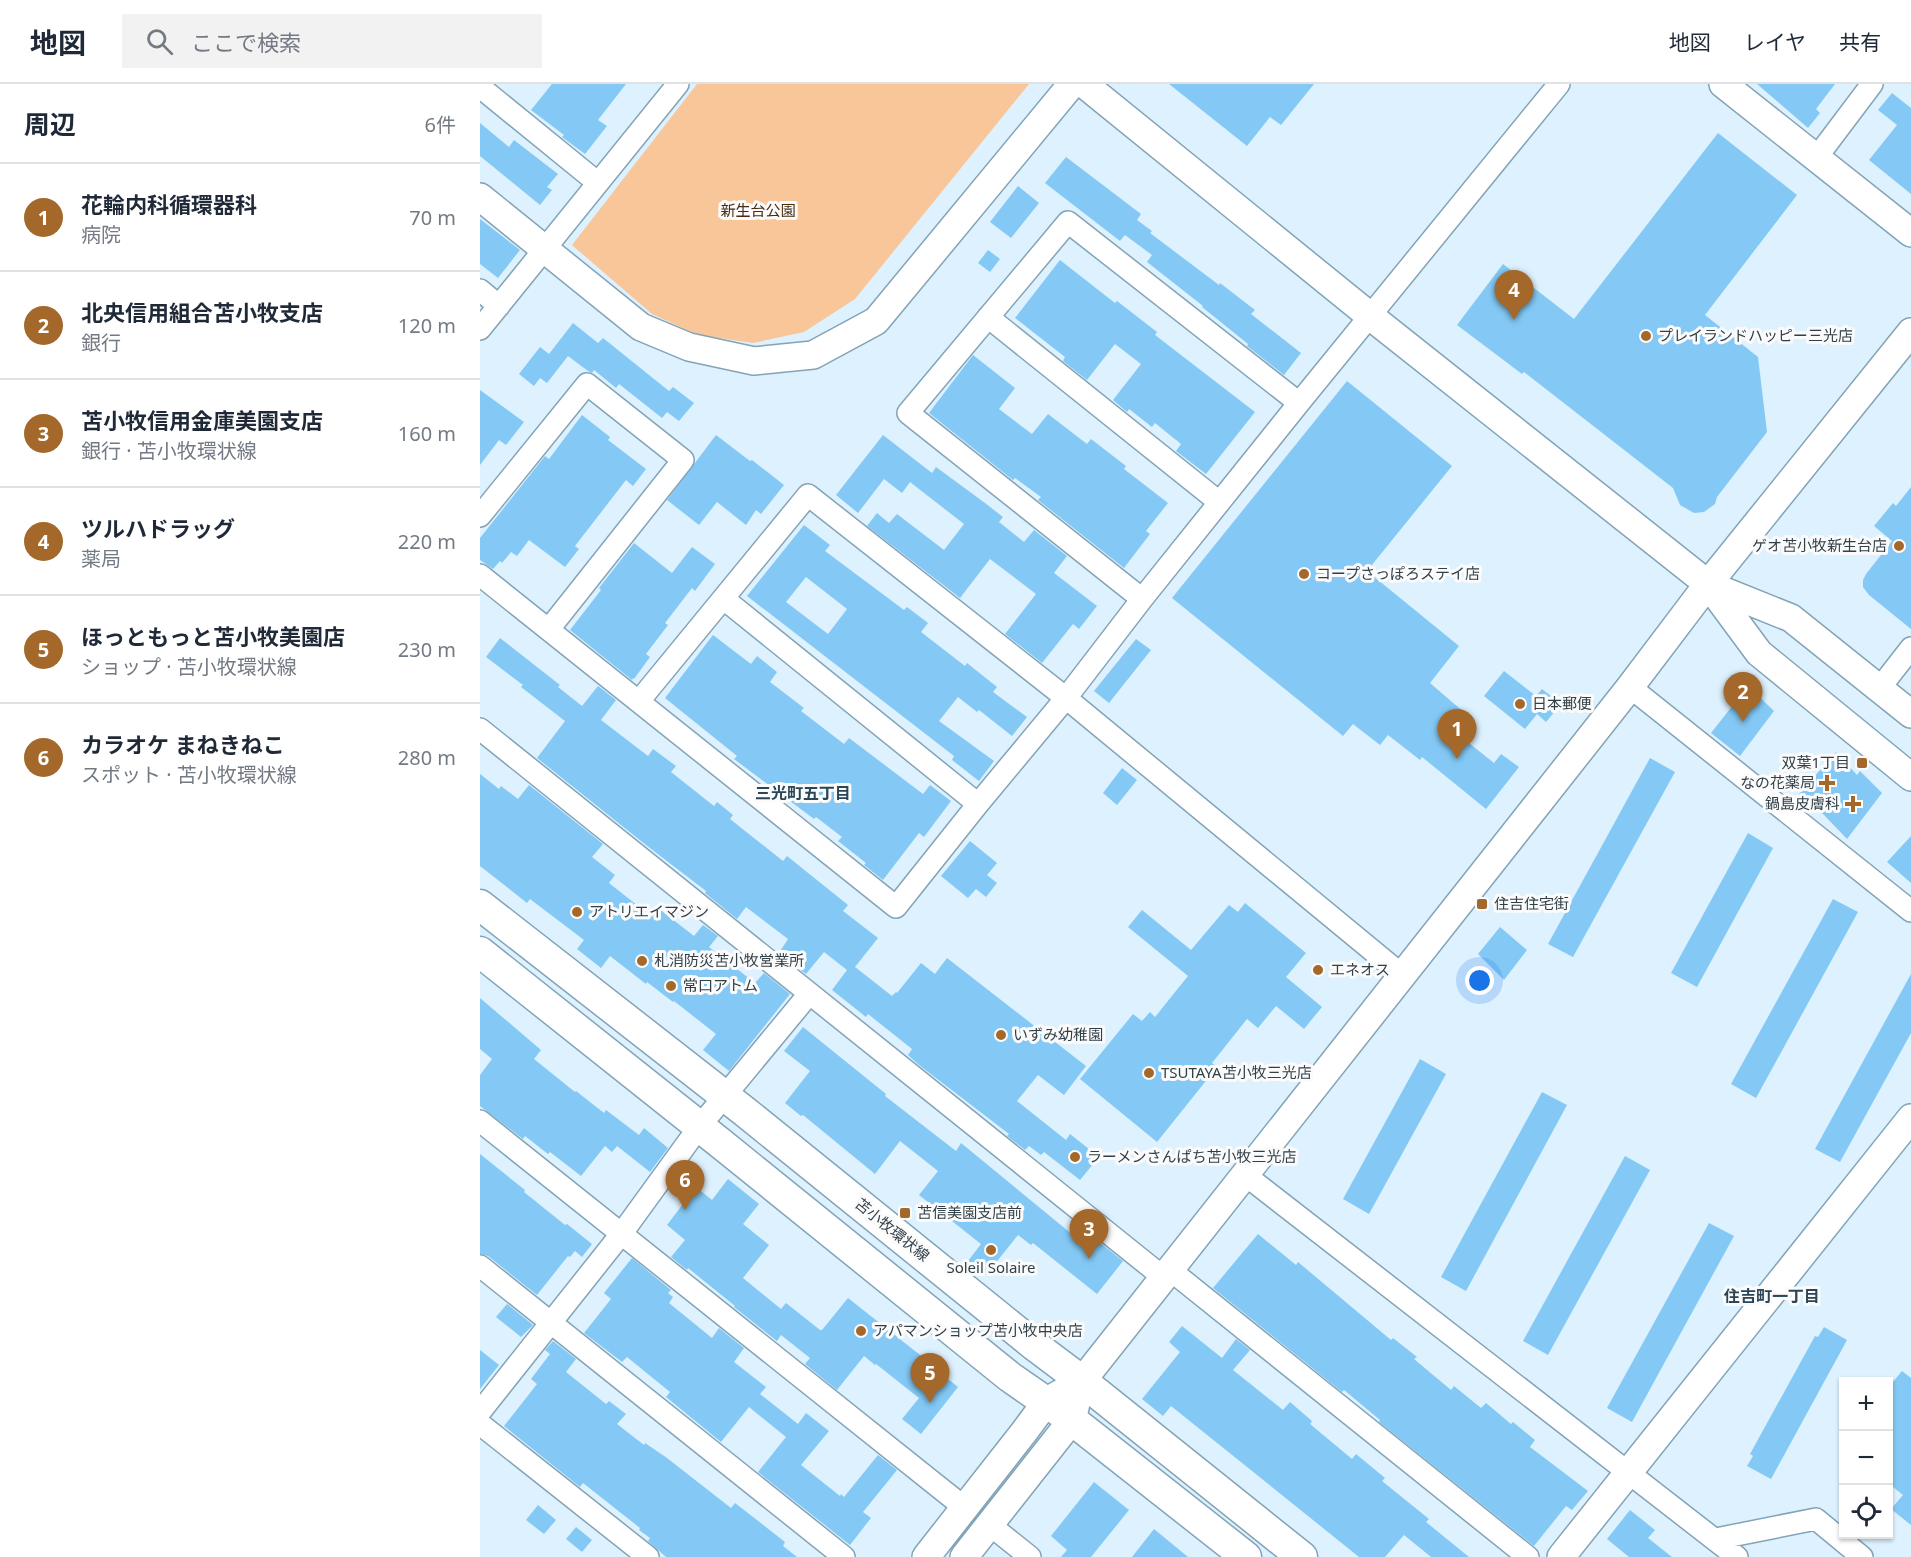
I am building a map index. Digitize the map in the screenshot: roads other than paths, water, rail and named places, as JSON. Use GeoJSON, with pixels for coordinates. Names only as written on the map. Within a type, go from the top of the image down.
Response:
{"type":"FeatureCollection","features":[{"type":"Feature","properties":{"kind":"main road","name":"苫小牧環状線"},"geometry":{"type":"LineString","coordinates":[[480,905],[724,1096],[1302,1557]]}},
{"type":"Feature","properties":{"kind":"main road"},"geometry":{"type":"LineString","coordinates":[[480,952],[1011,1377],[1072,1420],[1246,1557]]}},
{"type":"Feature","properties":{"kind":"street"},"geometry":{"type":"LineString","coordinates":[[480,197],[641,327],[689,347],[754,361],[813,355],[876,321],[1072,84]]}},
{"type":"Feature","properties":{"kind":"street"},"geometry":{"type":"LineString","coordinates":[[1084,84],[1370,316],[1708,584],[1759,653],[1911,777]]}},
{"type":"Feature","properties":{"kind":"street"},"geometry":{"type":"LineString","coordinates":[[480,575],[896,908],[1066,698],[1299,403],[1559,84]]}},
{"type":"Feature","properties":{"kind":"street"},"geometry":{"type":"LineString","coordinates":[[1723,84],[1911,233]]}},
{"type":"Feature","properties":{"kind":"street"},"geometry":{"type":"LineString","coordinates":[[1817,158],[1872,84]]}},
{"type":"Feature","properties":{"kind":"street"},"geometry":{"type":"LineString","coordinates":[[480,87],[598,183]]}},
{"type":"Feature","properties":{"kind":"street"},"geometry":{"type":"LineString","coordinates":[[480,329],[598,183],[670,87]]}},
{"type":"Feature","properties":{"kind":"street"},"geometry":{"type":"LineString","coordinates":[[1142,599],[908,413],[1068,222],[1299,403]]}},
{"type":"Feature","properties":{"kind":"street"},"geometry":{"type":"LineString","coordinates":[[480,290],[499,306]]}},
{"type":"Feature","properties":{"kind":"street"},"geometry":{"type":"LineString","coordinates":[[988,317],[1220,502]]}},
{"type":"Feature","properties":{"kind":"street"},"geometry":{"type":"LineString","coordinates":[[926,1557],[1047,1401],[1082,1381],[1630,687],[1708,584],[1911,332]]}},
{"type":"Feature","properties":{"kind":"street"},"geometry":{"type":"LineString","coordinates":[[480,516],[587,384],[683,460],[549,629]]}},
{"type":"Feature","properties":{"kind":"street"},"geometry":{"type":"LineString","coordinates":[[639,701],[808,495],[1066,698],[1402,975]]}},
{"type":"Feature","properties":{"kind":"street"},"geometry":{"type":"LineString","coordinates":[[1708,584],[1791,618],[1911,714]]}},
{"type":"Feature","properties":{"kind":"street"},"geometry":{"type":"LineString","coordinates":[[724,599],[978,804]]}},
{"type":"Feature","properties":{"kind":"street"},"geometry":{"type":"LineString","coordinates":[[1879,688],[1911,648]]}},
{"type":"Feature","properties":{"kind":"street"},"geometry":{"type":"LineString","coordinates":[[1630,687],[1911,911]]}},
{"type":"Feature","properties":{"kind":"street"},"geometry":{"type":"LineString","coordinates":[[480,729],[809,994],[1528,1557]]}},
{"type":"Feature","properties":{"kind":"street"},"geometry":{"type":"LineString","coordinates":[[480,1412],[622,1233],[699,1127],[809,994]]}},
{"type":"Feature","properties":{"kind":"street"},"geometry":{"type":"LineString","coordinates":[[1561,1557],[1911,1118]]}},
{"type":"Feature","properties":{"kind":"street"},"geometry":{"type":"LineString","coordinates":[[480,1121],[964,1508]]}},
{"type":"Feature","properties":{"kind":"street"},"geometry":{"type":"LineString","coordinates":[[1244,1174],[1737,1557]]}},
{"type":"Feature","properties":{"kind":"street"},"geometry":{"type":"LineString","coordinates":[[480,1266],[844,1557]]}},
{"type":"Feature","properties":{"kind":"street"},"geometry":{"type":"LineString","coordinates":[[964,1557],[1072,1420],[1082,1381]]}},
{"type":"Feature","properties":{"kind":"street"},"geometry":{"type":"LineString","coordinates":[[480,1424],[648,1557]]}},
{"type":"Feature","properties":{"kind":"street"},"geometry":{"type":"LineString","coordinates":[[1716,1539],[1816,1519],[1862,1557]]}},
{"type":"Feature","properties":{"kind":"street"},"geometry":{"type":"LineString","coordinates":[[990,1525],[1030,1557]]}},
{"type":"Feature","properties":{"kind":"place","name":"ツルハドラッグ"},"geometry":{"type":"Point","coordinates":[1514,320]}},
{"type":"Feature","properties":{"kind":"place","name":"プレイランドハッピー三光店"},"geometry":{"type":"Point","coordinates":[1646,336]}},
{"type":"Feature","properties":{"kind":"place","name":"ゲオ苫小牧新生台店"},"geometry":{"type":"Point","coordinates":[1899,546]}},
{"type":"Feature","properties":{"kind":"place","name":"コープさっぽろステイ店"},"geometry":{"type":"Point","coordinates":[1304,574]}},
{"type":"Feature","properties":{"kind":"place","name":"日本郵便"},"geometry":{"type":"Point","coordinates":[1520,704]}},
{"type":"Feature","properties":{"kind":"place","name":"北央信用組合苫小牧支店"},"geometry":{"type":"Point","coordinates":[1743,722]}},
{"type":"Feature","properties":{"kind":"place","name":"花輪内科循環器科"},"geometry":{"type":"Point","coordinates":[1457,759]}},
{"type":"Feature","properties":{"kind":"place","name":"双葉1丁目"},"geometry":{"type":"Point","coordinates":[1862,763]}},
{"type":"Feature","properties":{"kind":"place","name":"なの花薬局"},"geometry":{"type":"Point","coordinates":[1827,783]}},
{"type":"Feature","properties":{"kind":"place","name":"鍋島皮膚科"},"geometry":{"type":"Point","coordinates":[1853,804]}},
{"type":"Feature","properties":{"kind":"place","name":"住吉住宅街"},"geometry":{"type":"Point","coordinates":[1482,904]}},
{"type":"Feature","properties":{"kind":"place","name":"アトリエイマジン"},"geometry":{"type":"Point","coordinates":[577,912]}},
{"type":"Feature","properties":{"kind":"place","name":"札消防災苫小牧営業所"},"geometry":{"type":"Point","coordinates":[642,961]}},
{"type":"Feature","properties":{"kind":"place","name":"エネオス"},"geometry":{"type":"Point","coordinates":[1318,970]}},
{"type":"Feature","properties":{"kind":"place","name":"常口アトム"},"geometry":{"type":"Point","coordinates":[671,986]}},
{"type":"Feature","properties":{"kind":"place","name":"いずみ幼稚園"},"geometry":{"type":"Point","coordinates":[1001,1035]}},
{"type":"Feature","properties":{"kind":"place","name":"TSUTAYA苫小牧三光店"},"geometry":{"type":"Point","coordinates":[1149,1073]}},
{"type":"Feature","properties":{"kind":"place","name":"ラーメンさんぱち苫小牧三光店"},"geometry":{"type":"Point","coordinates":[1075,1157]}},
{"type":"Feature","properties":{"kind":"place","name":"カラオケ まねきねこ"},"geometry":{"type":"Point","coordinates":[685,1210]}},
{"type":"Feature","properties":{"kind":"place","name":"苫信美園支店前"},"geometry":{"type":"Point","coordinates":[905,1213]}},
{"type":"Feature","properties":{"kind":"place","name":"Soleil Solaire"},"geometry":{"type":"Point","coordinates":[991,1250]}},
{"type":"Feature","properties":{"kind":"place","name":"苫小牧信用金庫美園支店"},"geometry":{"type":"Point","coordinates":[1089,1259]}},
{"type":"Feature","properties":{"kind":"place","name":"アパマンショップ苫小牧中央店"},"geometry":{"type":"Point","coordinates":[861,1331]}},
{"type":"Feature","properties":{"kind":"place","name":"ほっともっと苫小牧美園店"},"geometry":{"type":"Point","coordinates":[930,1403]}},
{"type":"Feature","properties":{"kind":"district","name":"三光町五丁目"},"geometry":{"type":"Point","coordinates":[803,793]}},
{"type":"Feature","properties":{"kind":"district","name":"住吉町一丁目"},"geometry":{"type":"Point","coordinates":[1772,1296]}},
{"type":"Feature","properties":{"kind":"park label","name":"新生台公園"},"geometry":{"type":"Point","coordinates":[758,211]}}]}
